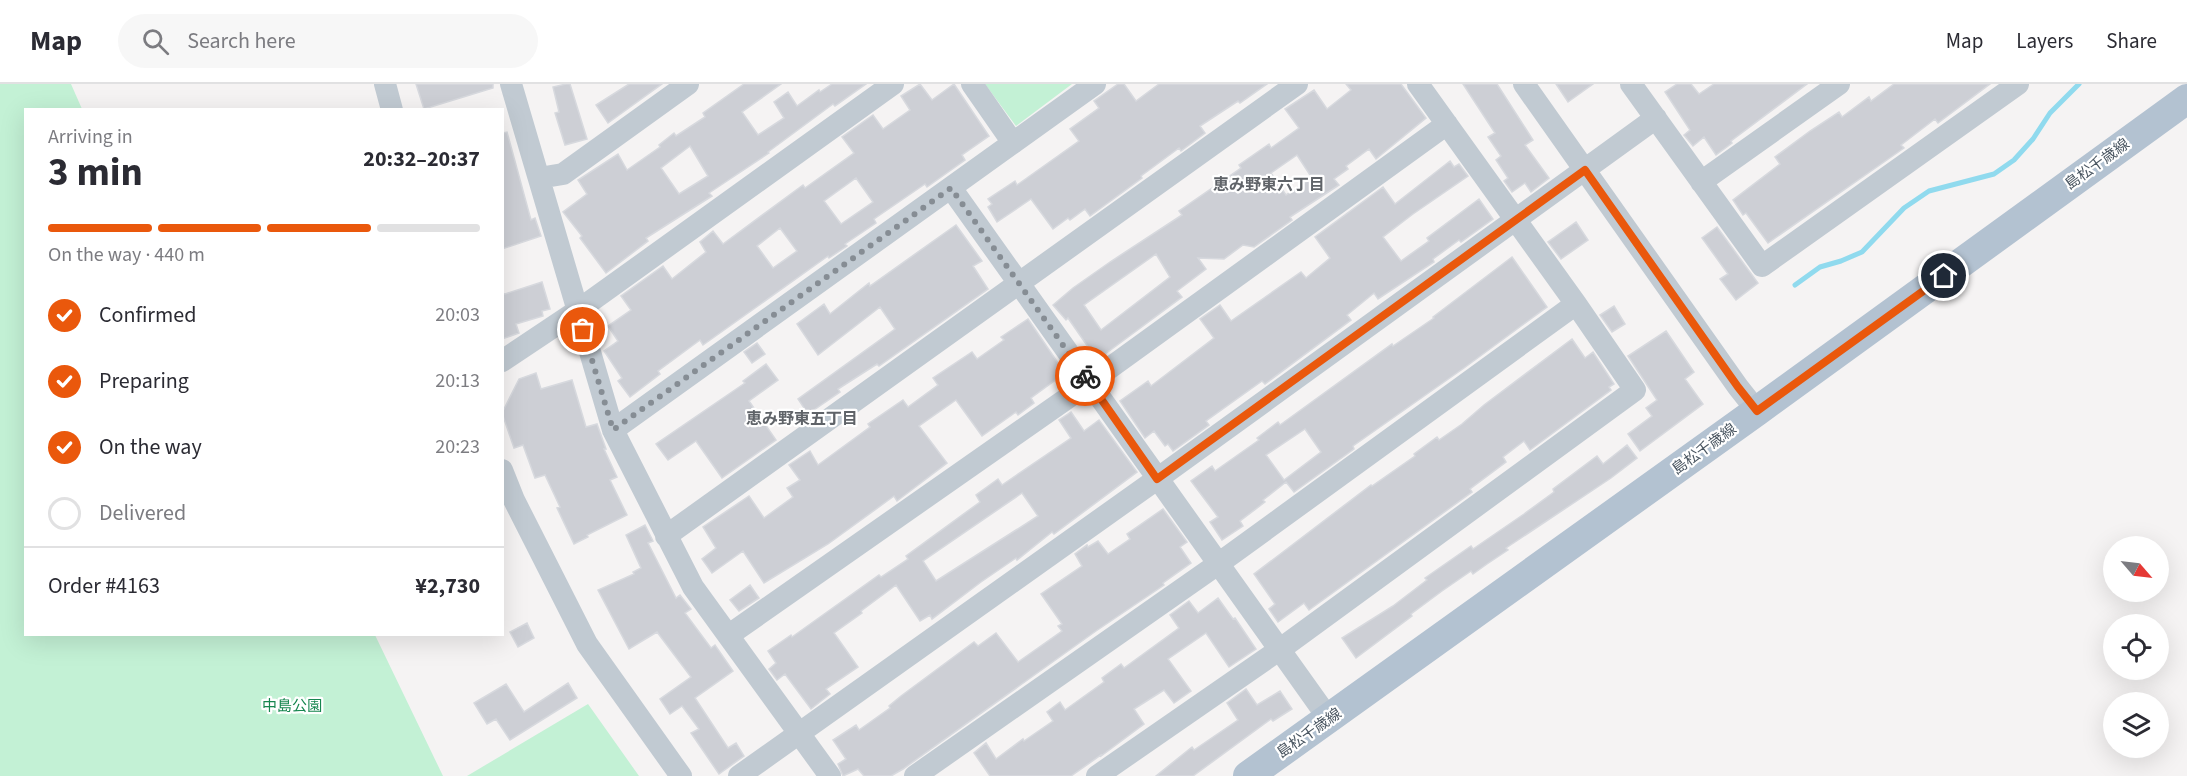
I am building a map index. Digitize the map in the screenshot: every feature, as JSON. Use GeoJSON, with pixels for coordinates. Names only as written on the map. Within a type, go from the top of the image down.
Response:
{"type":"FeatureCollection","features":[{"type":"Feature","properties":{"kind":"main road","name":"島松千歳線"},"geometry":{"type":"LineString","coordinates":[[1248,776],[1757,411],[2187,97]]}},
{"type":"Feature","properties":{"kind":"street"},"geometry":{"type":"LineString","coordinates":[[385,84],[391,108]]}},
{"type":"Feature","properties":{"kind":"street"},"geometry":{"type":"LineString","coordinates":[[511,84],[613,430],[693,587],[830,776]]}},
{"type":"Feature","properties":{"kind":"street"},"geometry":{"type":"LineString","coordinates":[[538,178],[563,174],[688,84]]}},
{"type":"Feature","properties":{"kind":"street"},"geometry":{"type":"LineString","coordinates":[[504,360],[577,311],[893,84]]}},
{"type":"Feature","properties":{"kind":"street"},"geometry":{"type":"LineString","coordinates":[[972,84],[1013,143]]}},
{"type":"Feature","properties":{"kind":"street"},"geometry":{"type":"LineString","coordinates":[[613,430],[1095,84]]}},
{"type":"Feature","properties":{"kind":"street"},"geometry":{"type":"LineString","coordinates":[[666,536],[1297,84]]}},
{"type":"Feature","properties":{"kind":"street"},"geometry":{"type":"LineString","coordinates":[[1097,776],[1279,650],[1635,390],[1418,84]]}},
{"type":"Feature","properties":{"kind":"street"},"geometry":{"type":"LineString","coordinates":[[1524,84],[1757,411]]}},
{"type":"Feature","properties":{"kind":"street"},"geometry":{"type":"LineString","coordinates":[[1701,182],[1839,84]]}},
{"type":"Feature","properties":{"kind":"street"},"geometry":{"type":"LineString","coordinates":[[1639,87],[1656,118],[1762,266],[2018,84]]}},
{"type":"Feature","properties":{"kind":"street"},"geometry":{"type":"LineString","coordinates":[[2178,84],[2187,97]]}},
{"type":"Feature","properties":{"kind":"street"},"geometry":{"type":"LineString","coordinates":[[739,776],[1157,479],[1656,118]]}},
{"type":"Feature","properties":{"kind":"street"},"geometry":{"type":"LineString","coordinates":[[729,635],[1089,383],[1447,124]]}},
{"type":"Feature","properties":{"kind":"street"},"geometry":{"type":"LineString","coordinates":[[951,188],[1329,719]]}},
{"type":"Feature","properties":{"kind":"street"},"geometry":{"type":"LineString","coordinates":[[915,776],[1218,564],[1576,304]]}},
{"type":"Feature","properties":{"kind":"street"},"geometry":{"type":"LineString","coordinates":[[504,475],[514,500],[587,644],[681,776]]}},
{"type":"Feature","properties":{"kind":"green space","name":"中島公園"},"geometry":{"type":"Polygon","coordinates":[[[0,84],[71,84],[82,108],[24,108],[24,636],[375,636],[443,776],[0,776],[0,84]]]}},
{"type":"Feature","properties":{"kind":"green space"},"geometry":{"type":"Polygon","coordinates":[[[985,84],[1072,84],[1016,126],[985,84]]]}},
{"type":"Feature","properties":{"kind":"green space"},"geometry":{"type":"Polygon","coordinates":[[[588,704],[639,776],[467,776],[588,704]]]}},
{"type":"Feature","properties":{"kind":"building"},"geometry":{"type":"Polygon","coordinates":[[[416,84],[493,84],[493,88],[424,108],[416,84]]]}},
{"type":"Feature","properties":{"kind":"building"},"geometry":{"type":"Polygon","coordinates":[[[570,84],[587,139],[565,145],[555,113],[559,112],[553,87],[570,84]]]}},
{"type":"Feature","properties":{"kind":"building"},"geometry":{"type":"Polygon","coordinates":[[[629,84],[662,84],[608,123],[596,105],[629,84]]]}},
{"type":"Feature","properties":{"kind":"building"},"geometry":{"type":"Polygon","coordinates":[[[744,84],[781,84],[742,112],[758,135],[784,118],[774,102],[788,92],[797,106],[819,90],[820,92],[832,84],[866,84],[835,106],[833,104],[769,153],[709,193],[712,196],[646,238],[648,241],[606,273],[563,212],[587,194],[578,180],[618,154],[627,170],[660,147],[659,145],[674,133],[676,136],[705,117],[703,113],[744,84]],[[690,146],[661,168],[679,194],[708,176],[690,146]]]}},
{"type":"Feature","properties":{"kind":"building"},"geometry":{"type":"Polygon","coordinates":[[[920,84],[932,100],[954,84],[989,136],[962,155],[965,160],[927,187],[925,184],[874,219],[876,223],[845,244],[847,246],[829,258],[828,256],[703,345],[700,340],[658,371],[660,374],[630,397],[618,381],[622,378],[604,351],[618,341],[608,326],[631,310],[621,296],[663,266],[672,279],[706,252],[700,242],[713,231],[723,244],[803,185],[805,188],[854,153],[842,137],[873,115],[883,129],[910,110],[901,96],[920,84]],[[856,178],[824,201],[841,224],[873,202],[856,178]],[[780,228],[757,246],[773,268],[797,251],[780,228]]]}},
{"type":"Feature","properties":{"kind":"building"},"geometry":{"type":"Polygon","coordinates":[[[1118,84],[1124,84],[1136,101],[1159,84],[1267,84],[1200,126],[1205,133],[1181,151],[1179,148],[1090,216],[1085,209],[1053,229],[1031,199],[997,222],[988,207],[992,204],[988,199],[1015,181],[1017,185],[1079,141],[1070,129],[1099,108],[1094,101],[1118,84]]]}},
{"type":"Feature","properties":{"kind":"building"},"geometry":{"type":"Polygon","coordinates":[[[1346,84],[1401,84],[1426,118],[1376,159],[1369,149],[1346,166],[1348,169],[1334,179],[1339,185],[1290,217],[1292,220],[1254,247],[1243,245],[1224,259],[1198,258],[1206,269],[1177,291],[1182,297],[1097,360],[1068,318],[1066,320],[1053,305],[1110,262],[1182,215],[1179,211],[1241,168],[1239,165],[1269,144],[1271,148],[1299,128],[1285,109],[1314,90],[1327,109],[1351,90],[1346,84]],[[1297,155],[1271,173],[1286,195],[1312,178],[1297,155]],[[1156,254],[1084,305],[1101,330],[1170,277],[1156,254]]]}},
{"type":"Feature","properties":{"kind":"building"},"geometry":{"type":"Polygon","coordinates":[[[1463,84],[1497,84],[1533,140],[1525,145],[1549,178],[1531,192],[1525,183],[1512,192],[1504,181],[1508,178],[1496,160],[1501,156],[1488,137],[1495,133],[1463,84]]]}},
{"type":"Feature","properties":{"kind":"building"},"geometry":{"type":"Polygon","coordinates":[[[1556,84],[1593,84],[1568,102],[1556,84]]]}},
{"type":"Feature","properties":{"kind":"building"},"geometry":{"type":"Polygon","coordinates":[[[1677,84],[1691,84],[1699,94],[1714,84],[1807,84],[1731,141],[1732,143],[1716,155],[1704,137],[1693,146],[1684,135],[1690,130],[1665,92],[1677,84]]]}},
{"type":"Feature","properties":{"kind":"building"},"geometry":{"type":"Polygon","coordinates":[[[1894,84],[1990,84],[1938,123],[1935,119],[1901,145],[1904,148],[1768,243],[1746,213],[1743,215],[1733,200],[1780,164],[1775,157],[1810,131],[1839,112],[1842,117],[1869,97],[1871,101],[1894,84]]]}},
{"type":"Feature","properties":{"kind":"building"},"geometry":{"type":"Polygon","coordinates":[[[507,132],[531,220],[535,218],[541,236],[504,248],[504,133],[507,132]]]}},
{"type":"Feature","properties":{"kind":"building"},"geometry":{"type":"Polygon","coordinates":[[[1450,161],[1454,167],[1459,164],[1468,176],[1383,237],[1401,261],[1429,241],[1427,238],[1479,199],[1493,219],[1461,242],[1459,240],[1433,259],[1434,262],[1378,299],[1374,293],[1347,315],[1351,320],[1265,384],[1262,381],[1206,421],[1209,425],[1173,451],[1168,444],[1165,446],[1154,431],[1145,438],[1120,401],[1148,381],[1151,386],[1214,338],[1200,319],[1220,305],[1231,321],[1301,272],[1306,278],[1330,258],[1315,237],[1383,187],[1395,204],[1450,161]]]}},
{"type":"Feature","properties":{"kind":"building"},"geometry":{"type":"Polygon","coordinates":[[[1576,222],[1588,240],[1561,259],[1548,242],[1576,222]]]}},
{"type":"Feature","properties":{"kind":"building"},"geometry":{"type":"Polygon","coordinates":[[[956,225],[982,261],[973,266],[988,289],[879,366],[877,364],[838,389],[840,392],[808,414],[798,399],[895,329],[880,307],[818,355],[797,324],[824,304],[830,314],[869,283],[870,286],[956,225]]]}},
{"type":"Feature","properties":{"kind":"building"},"geometry":{"type":"Polygon","coordinates":[[[1717,227],[1758,283],[1736,300],[1720,279],[1728,274],[1702,238],[1717,227]]]}},
{"type":"Feature","properties":{"kind":"building"},"geometry":{"type":"Polygon","coordinates":[[[1512,257],[1547,307],[1353,446],[1354,449],[1294,492],[1286,482],[1240,521],[1243,526],[1222,540],[1210,522],[1218,517],[1191,481],[1212,466],[1215,471],[1259,440],[1257,438],[1278,422],[1280,425],[1433,317],[1512,257]],[[1305,429],[1266,455],[1284,480],[1321,452],[1305,429]]]}},
{"type":"Feature","properties":{"kind":"building"},"geometry":{"type":"Polygon","coordinates":[[[542,282],[550,309],[542,311],[543,316],[516,324],[519,333],[504,338],[505,294],[542,282]]]}},
{"type":"Feature","properties":{"kind":"building"},"geometry":{"type":"Polygon","coordinates":[[[1614,306],[1625,324],[1612,332],[1600,315],[1614,306]]]}},
{"type":"Feature","properties":{"kind":"building"},"geometry":{"type":"Polygon","coordinates":[[[1028,319],[1065,373],[1031,398],[1034,403],[1018,415],[1016,412],[982,436],[956,400],[919,426],[947,463],[897,501],[894,496],[828,544],[764,583],[743,551],[712,573],[702,559],[716,548],[703,527],[749,496],[764,518],[793,497],[787,488],[800,480],[789,465],[810,451],[818,465],[870,427],[868,424],[903,400],[908,407],[938,385],[933,378],[972,352],[977,359],[1004,340],[1001,337],[1028,319]]]}},
{"type":"Feature","properties":{"kind":"building"},"geometry":{"type":"Polygon","coordinates":[[[1666,331],[1694,372],[1685,379],[1703,404],[1640,451],[1628,434],[1652,416],[1646,408],[1657,400],[1628,356],[1666,331]]]}},
{"type":"Feature","properties":{"kind":"building"},"geometry":{"type":"Polygon","coordinates":[[[1572,339],[1585,358],[1593,352],[1614,384],[1609,387],[1611,390],[1530,450],[1524,441],[1503,457],[1506,462],[1470,489],[1472,492],[1309,610],[1304,603],[1278,622],[1269,609],[1275,604],[1254,574],[1371,485],[1415,456],[1414,454],[1437,437],[1439,440],[1462,424],[1572,339]]]}},
{"type":"Feature","properties":{"kind":"building"},"geometry":{"type":"Polygon","coordinates":[[[757,343],[765,354],[752,363],[744,352],[757,343]]]}},
{"type":"Feature","properties":{"kind":"building"},"geometry":{"type":"Polygon","coordinates":[[[766,364],[778,380],[749,401],[776,440],[722,478],[696,441],[668,460],[656,444],[745,383],[743,381],[766,364]]]}},
{"type":"Feature","properties":{"kind":"building"},"geometry":{"type":"Polygon","coordinates":[[[536,373],[541,389],[572,380],[586,427],[597,424],[606,449],[604,449],[617,477],[610,480],[627,515],[574,544],[545,475],[535,478],[523,445],[514,448],[504,419],[504,409],[519,379],[536,373]]]}},
{"type":"Feature","properties":{"kind":"building"},"geometry":{"type":"Polygon","coordinates":[[[1071,412],[1084,431],[1099,420],[1137,472],[1054,534],[1052,532],[1017,560],[1016,558],[981,582],[932,619],[930,615],[920,621],[896,585],[834,633],[858,667],[826,689],[830,694],[811,709],[785,674],[777,680],[769,669],[776,663],[768,651],[791,635],[792,637],[879,575],[881,577],[908,559],[906,556],[980,502],[976,495],[998,479],[1002,485],[1071,438],[1059,420],[1071,412]],[[1022,493],[923,561],[936,581],[1038,516],[1022,493]]]}},
{"type":"Feature","properties":{"kind":"building"},"geometry":{"type":"Polygon","coordinates":[[[1627,445],[1637,458],[1506,548],[1508,550],[1473,574],[1471,571],[1442,591],[1356,658],[1342,638],[1393,606],[1427,580],[1425,578],[1471,546],[1473,549],[1524,514],[1597,456],[1603,464],[1627,445]]]}},
{"type":"Feature","properties":{"kind":"building"},"geometry":{"type":"Polygon","coordinates":[[[1163,509],[1187,542],[1180,547],[1191,563],[1163,583],[1164,585],[903,769],[891,776],[864,776],[858,769],[843,776],[838,764],[846,759],[833,740],[856,725],[859,730],[974,642],[978,646],[996,633],[1018,662],[1062,631],[1058,626],[1062,624],[1041,594],[1082,566],[1075,554],[1087,545],[1088,547],[1098,541],[1108,554],[1130,539],[1127,534],[1163,509]]]}},
{"type":"Feature","properties":{"kind":"building"},"geometry":{"type":"Polygon","coordinates":[[[645,525],[653,541],[648,543],[676,598],[680,595],[691,609],[685,613],[711,648],[715,645],[733,671],[695,698],[728,748],[736,743],[744,756],[719,774],[691,733],[699,729],[682,706],[670,714],[660,699],[691,677],[657,632],[629,649],[598,590],[634,574],[633,572],[641,568],[626,535],[645,525]]]}},
{"type":"Feature","properties":{"kind":"building"},"geometry":{"type":"Polygon","coordinates":[[[750,585],[759,598],[739,611],[730,600],[750,585]]]}},
{"type":"Feature","properties":{"kind":"building"},"geometry":{"type":"Polygon","coordinates":[[[1218,598],[1256,649],[1229,667],[1206,633],[1168,659],[1191,691],[1174,703],[1164,690],[1134,709],[1144,724],[1071,776],[990,776],[974,753],[986,743],[996,759],[1053,721],[1047,712],[1060,702],[1065,710],[1104,682],[1102,678],[1121,664],[1124,668],[1179,628],[1170,615],[1189,601],[1198,613],[1218,598]]]}},
{"type":"Feature","properties":{"kind":"building"},"geometry":{"type":"Polygon","coordinates":[[[527,623],[534,638],[518,647],[510,632],[527,623]]]}},
{"type":"Feature","properties":{"kind":"building"},"geometry":{"type":"Polygon","coordinates":[[[568,683],[577,698],[510,740],[496,719],[487,724],[474,703],[506,684],[524,712],[568,683]]]}},
{"type":"Feature","properties":{"kind":"building"},"geometry":{"type":"Polygon","coordinates":[[[1246,689],[1257,705],[1280,691],[1292,709],[1273,721],[1271,719],[1193,776],[1156,776],[1192,747],[1194,750],[1238,720],[1227,703],[1246,689]]]}},
{"type":"Feature","properties":{"kind":"waterway"},"geometry":{"type":"LineString","coordinates":[[1795,285],[1820,267],[1862,252],[1904,208],[1929,191],[1994,174],[2014,160],[2033,139],[2050,113],[2079,84]]}},
{"type":"Feature","properties":{"kind":"way so far"},"geometry":{"type":"LineString","coordinates":[[583,330],[613,430],[951,188],[1085,376]]}},
{"type":"Feature","properties":{"kind":"district","name":"恵み野東六丁目"},"geometry":{"type":"Point","coordinates":[1269,184]}},
{"type":"Feature","properties":{"kind":"district","name":"恵み野東五丁目"},"geometry":{"type":"Point","coordinates":[802,418]}},
{"type":"Feature","properties":{"kind":"route"},"geometry":{"type":"LineString","coordinates":[[1085,376],[1157,479],[1585,170],[1757,411],[1944,276]]}}]}
